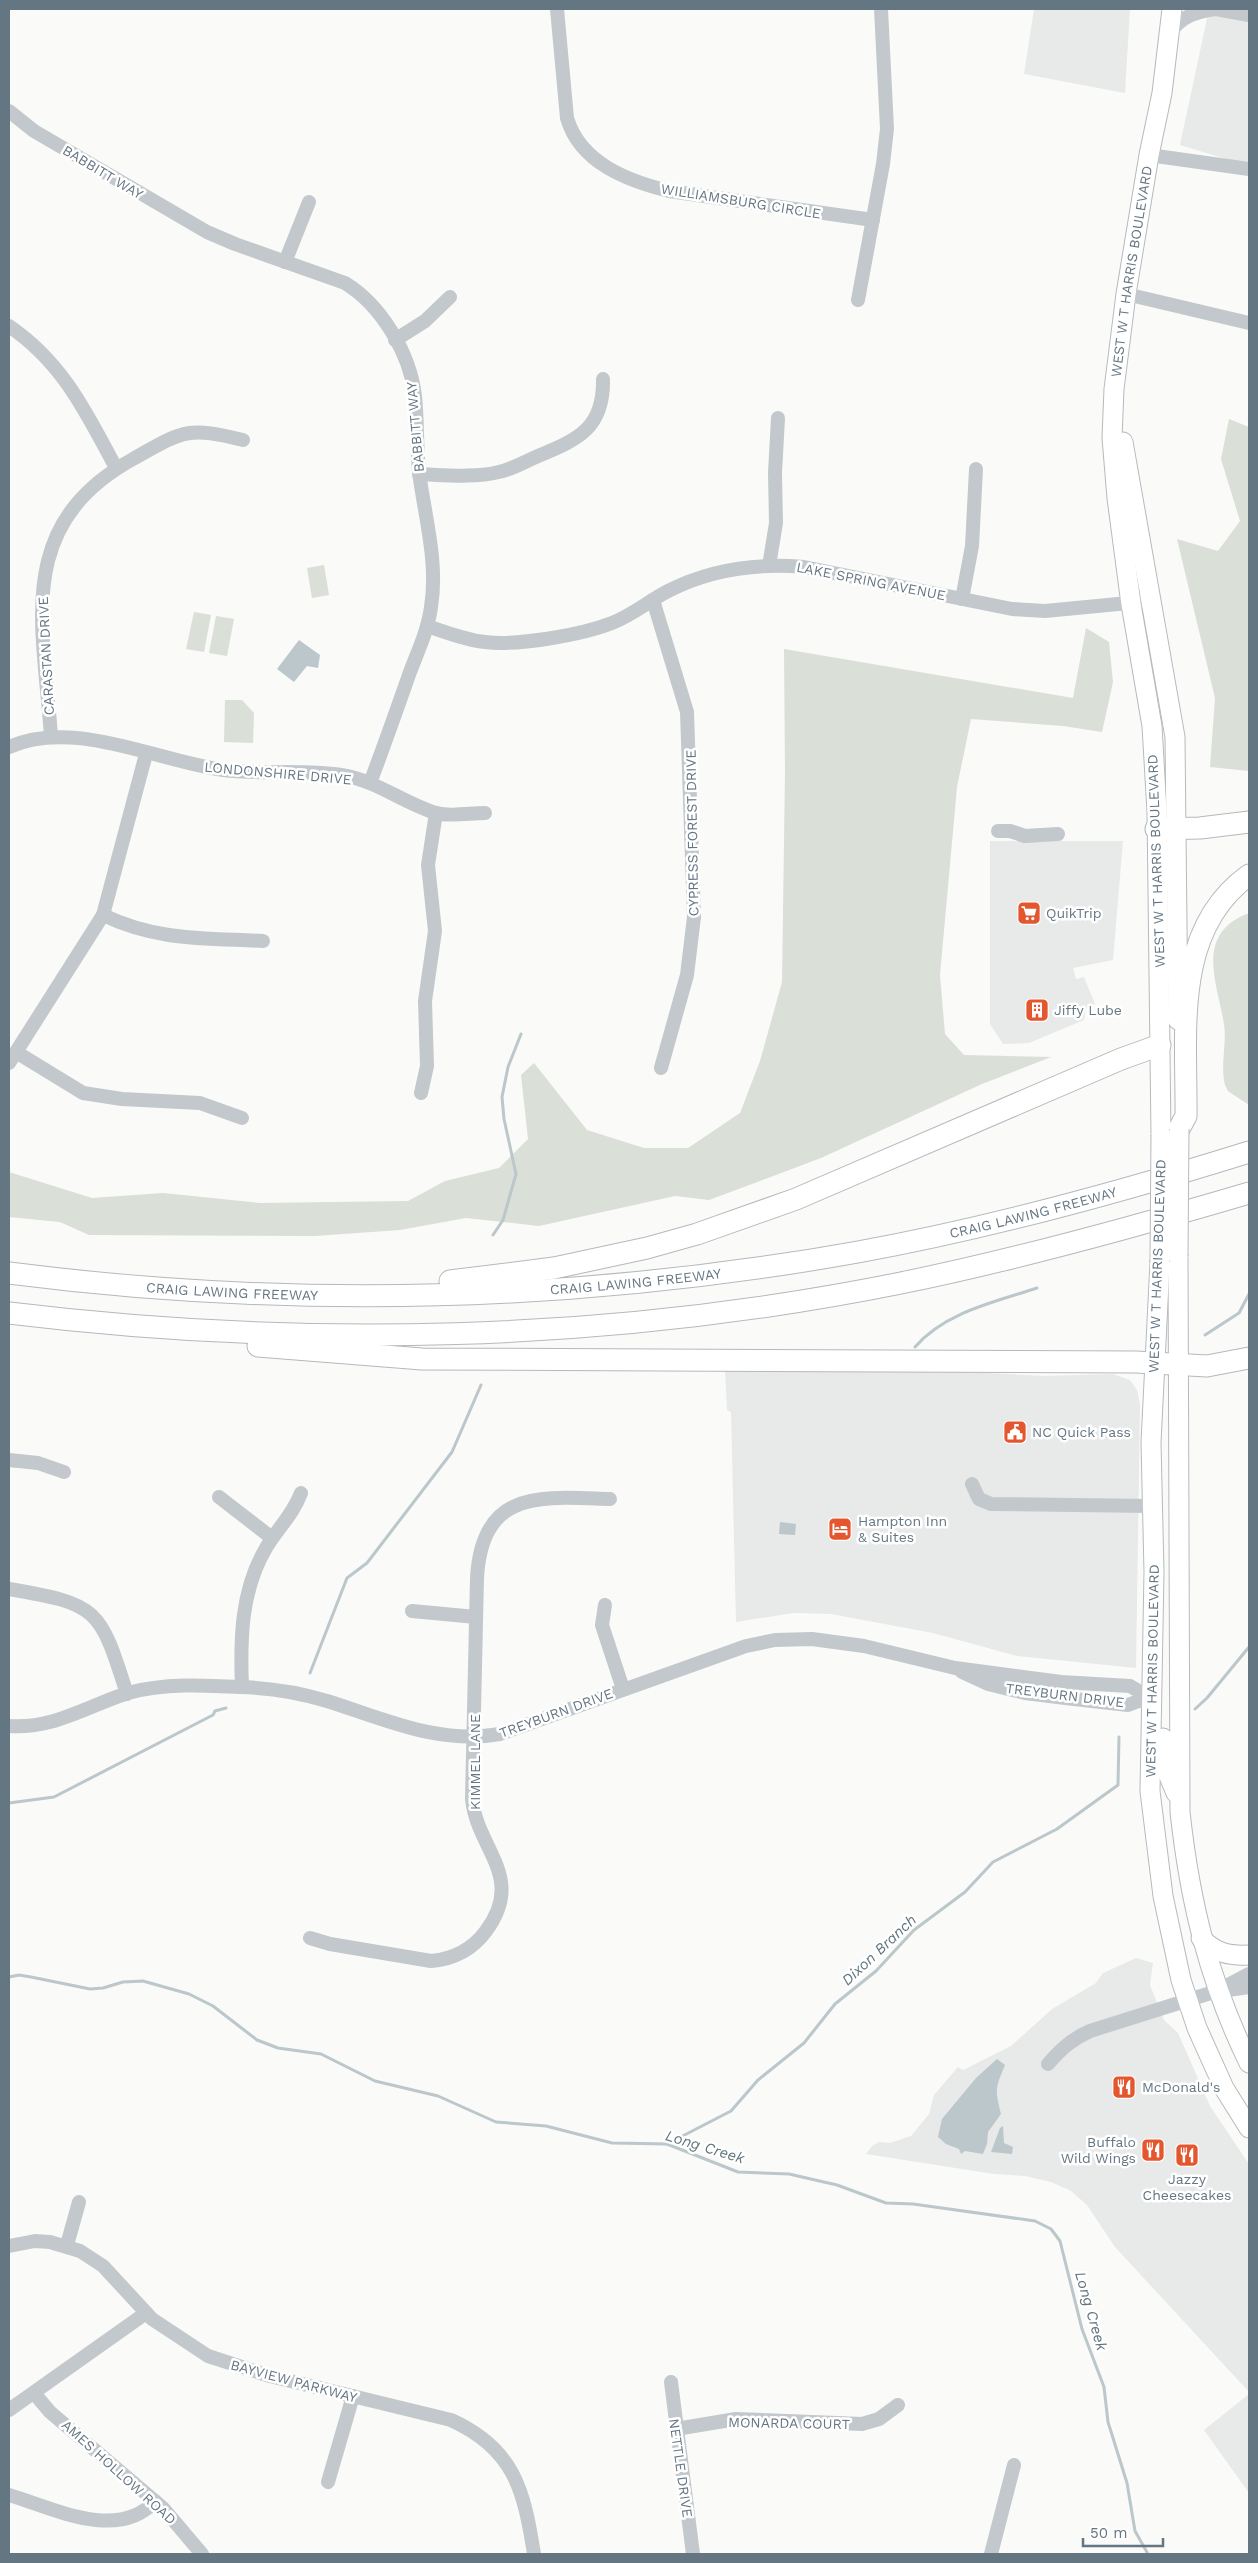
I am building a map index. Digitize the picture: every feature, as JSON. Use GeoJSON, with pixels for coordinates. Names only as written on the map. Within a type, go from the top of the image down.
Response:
{"type":"FeatureCollection","features":[{"type":"Feature","properties":{"kind":"highway"},"geometry":{"type":"LineString","coordinates":[[1166,829],[1249,822]]}},
{"type":"Feature","properties":{"kind":"highway"},"geometry":{"type":"LineString","coordinates":[[1170,1132],[1186,1116],[1188,994],[1194,958],[1210,914],[1228,893],[1249,875]]}},
{"type":"Feature","properties":{"kind":"highway"},"geometry":{"type":"LineString","coordinates":[[291,1295],[470,1279],[554,1268],[620,1255],[689,1237],[796,1200],[1122,1059],[1160,1045]]}},
{"type":"Feature","properties":{"kind":"highway","name":"CRAIG LAWING FREEWAY"},"geometry":{"type":"LineString","coordinates":[[9,1273],[138,1288],[291,1295],[426,1296],[583,1287],[719,1273],[805,1260],[941,1235],[1028,1215],[1164,1179],[1249,1152]]}},
{"type":"Feature","properties":{"kind":"highway"},"geometry":{"type":"LineString","coordinates":[[9,1313],[155,1328],[372,1336],[563,1328],[672,1318],[861,1290],[982,1266],[1090,1239],[1249,1193]]}},
{"type":"Feature","properties":{"kind":"highway"},"geometry":{"type":"LineString","coordinates":[[155,1328],[241,1345],[422,1358],[1177,1364],[1207,1366],[1249,1358]]}},
{"type":"Feature","properties":{"kind":"main road","name":"WEST W T HARRIS BOULEVARD"},"geometry":{"type":"LineString","coordinates":[[1149,154],[1147,108],[1159,9]]}},
{"type":"Feature","properties":{"kind":"main road","name":"WEST W T HARRIS BOULEVARD"},"geometry":{"type":"LineString","coordinates":[[1172,9],[1167,38],[1162,93],[1149,154],[1126,294],[1114,389],[1113,455],[1131,604],[1152,726],[1166,829],[1170,1132],[1169,1259],[1177,1364],[1180,1510],[1179,1800],[1184,1853],[1201,1938],[1217,1992],[1249,2064]]}},
{"type":"Feature","properties":{"kind":"main road","name":"WEST W T HARRIS BOULEVARD"},"geometry":{"type":"LineString","coordinates":[[1114,389],[1174,737],[1166,829],[1160,1045],[1170,1132]]}},
{"type":"Feature","properties":{"kind":"main road","name":"WEST W T HARRIS BOULEVARD"},"geometry":{"type":"LineString","coordinates":[[1169,1259],[1154,1364],[1152,1506],[1154,1572],[1149,1696],[1151,1801],[1168,1931],[1188,2001],[1224,2088],[1249,2128]]}},
{"type":"Feature","properties":{"kind":"main road"},"geometry":{"type":"LineString","coordinates":[[1149,1696],[1161,1705],[1164,1716],[1163,1762],[1179,1800]]}},
{"type":"Feature","properties":{"kind":"main road"},"geometry":{"type":"LineString","coordinates":[[1201,1938],[1208,1946],[1224,1954],[1249,1955]]}},
{"type":"Feature","properties":{"kind":"street","name":"WILLIAMSBURG CIRCLE"},"geometry":{"type":"LineString","coordinates":[[557,9],[567,118],[570,128],[582,146],[614,172],[644,185],[669,191],[873,220]]}},
{"type":"Feature","properties":{"kind":"street"},"geometry":{"type":"LineString","coordinates":[[858,300],[887,129],[881,9]]}},
{"type":"Feature","properties":{"kind":"street"},"geometry":{"type":"LineString","coordinates":[[1167,38],[1180,20],[1202,10],[1216,9],[1249,14]]}},
{"type":"Feature","properties":{"kind":"street","name":"BABBITT WAY"},"geometry":{"type":"LineString","coordinates":[[9,111],[34,132],[207,232],[338,280],[358,291],[374,307],[395,340],[408,368],[414,393],[419,474],[434,572],[431,607],[427,626],[370,783]]}},
{"type":"Feature","properties":{"kind":"street"},"geometry":{"type":"LineString","coordinates":[[1149,154],[1249,169]]}},
{"type":"Feature","properties":{"kind":"street"},"geometry":{"type":"LineString","coordinates":[[285,262],[309,202]]}},
{"type":"Feature","properties":{"kind":"street"},"geometry":{"type":"LineString","coordinates":[[1126,294],[1249,323]]}},
{"type":"Feature","properties":{"kind":"street"},"geometry":{"type":"LineString","coordinates":[[395,340],[425,321],[450,297]]}},
{"type":"Feature","properties":{"kind":"street"},"geometry":{"type":"LineString","coordinates":[[9,326],[45,355],[68,383],[116,468]]}},
{"type":"Feature","properties":{"kind":"street"},"geometry":{"type":"LineString","coordinates":[[419,474],[500,472],[577,438],[589,427],[599,413],[603,393],[603,379]]}},
{"type":"Feature","properties":{"kind":"street"},"geometry":{"type":"LineString","coordinates":[[769,566],[776,522],[775,473],[778,418]]}},
{"type":"Feature","properties":{"kind":"street","name":"CARASTAN DRIVE"},"geometry":{"type":"LineString","coordinates":[[51,736],[42,606],[44,571],[53,542],[67,515],[87,492],[116,468],[184,433],[203,431],[243,440]]}},
{"type":"Feature","properties":{"kind":"street"},"geometry":{"type":"LineString","coordinates":[[962,599],[972,546],[976,469]]}},
{"type":"Feature","properties":{"kind":"street","name":"LAKE SPRING AVENUE"},"geometry":{"type":"LineString","coordinates":[[427,626],[484,642],[521,642],[614,622],[678,586],[717,572],[769,566],[804,567],[1012,609],[1037,611],[1131,604],[1151,599]]}},
{"type":"Feature","properties":{"kind":"street","name":"CYPRESS FOREST DRIVE"},"geometry":{"type":"LineString","coordinates":[[653,600],[688,712],[694,917],[689,965],[660,1068]]}},
{"type":"Feature","properties":{"kind":"street","name":"LONDONSHIRE DRIVE"},"geometry":{"type":"LineString","coordinates":[[9,746],[51,736],[81,737],[146,754],[225,770],[341,775],[370,783],[436,813],[485,813]]}},
{"type":"Feature","properties":{"kind":"street"},"geometry":{"type":"LineString","coordinates":[[146,754],[103,915],[12,1058],[83,1094],[122,1099],[194,1102],[242,1118]]}},
{"type":"Feature","properties":{"kind":"street"},"geometry":{"type":"LineString","coordinates":[[421,1093],[427,1066],[425,1001],[434,930],[428,865],[436,813]]}},
{"type":"Feature","properties":{"kind":"street"},"geometry":{"type":"LineString","coordinates":[[1004,831],[1024,836],[1058,834]]}},
{"type":"Feature","properties":{"kind":"street"},"geometry":{"type":"LineString","coordinates":[[103,915],[126,926],[160,935],[263,941]]}},
{"type":"Feature","properties":{"kind":"street"},"geometry":{"type":"LineString","coordinates":[[9,1460],[38,1463],[64,1472]]}},
{"type":"Feature","properties":{"kind":"street"},"geometry":{"type":"LineString","coordinates":[[972,1484],[979,1499],[991,1504],[1152,1506]]}},
{"type":"Feature","properties":{"kind":"street"},"geometry":{"type":"LineString","coordinates":[[242,1687],[245,1600],[252,1576],[272,1538],[290,1516],[301,1493]]}},
{"type":"Feature","properties":{"kind":"street"},"geometry":{"type":"LineString","coordinates":[[219,1497],[272,1538]]}},
{"type":"Feature","properties":{"kind":"street","name":"KIMMEL LANE"},"geometry":{"type":"LineString","coordinates":[[310,1938],[330,1944],[431,1961],[447,1960],[462,1953],[483,1935],[498,1910],[501,1879],[494,1855],[473,1811],[472,1758],[476,1616],[480,1553],[489,1530],[504,1514],[519,1503],[541,1497],[610,1499]]}},
{"type":"Feature","properties":{"kind":"street"},"geometry":{"type":"LineString","coordinates":[[9,1589],[66,1600],[86,1610],[99,1622],[108,1638],[127,1694]]}},
{"type":"Feature","properties":{"kind":"street"},"geometry":{"type":"LineString","coordinates":[[605,1605],[602,1626],[623,1689]]}},
{"type":"Feature","properties":{"kind":"street"},"geometry":{"type":"LineString","coordinates":[[412,1611],[476,1616]]}},
{"type":"Feature","properties":{"kind":"street","name":"TREYBURN DRIVE"},"geometry":{"type":"LineString","coordinates":[[9,1726],[49,1724],[127,1694],[174,1687],[242,1687],[326,1701],[411,1730],[474,1738],[500,1734],[746,1646],[775,1640],[812,1639],[864,1646],[955,1668],[988,1684],[1025,1693],[1128,1705],[1149,1696]]}},
{"type":"Feature","properties":{"kind":"street"},"geometry":{"type":"LineString","coordinates":[[1217,1992],[1249,1974]]}},
{"type":"Feature","properties":{"kind":"street"},"geometry":{"type":"LineString","coordinates":[[1048,2064],[1062,2048],[1083,2034],[1217,1992],[1249,1987]]}},
{"type":"Feature","properties":{"kind":"street"},"geometry":{"type":"LineString","coordinates":[[66,2245],[79,2202]]}},
{"type":"Feature","properties":{"kind":"street","name":"BAYVIEW PARKWAY"},"geometry":{"type":"LineString","coordinates":[[9,2246],[35,2241],[66,2245],[103,2266],[146,2313],[173,2335],[208,2356],[249,2371],[451,2420],[489,2442],[518,2482],[527,2508],[534,2554]]}},
{"type":"Feature","properties":{"kind":"street"},"geometry":{"type":"LineString","coordinates":[[9,2410],[146,2313]]}},
{"type":"Feature","properties":{"kind":"street","name":"NETTLE DRIVE"},"geometry":{"type":"LineString","coordinates":[[671,2382],[693,2554]]}},
{"type":"Feature","properties":{"kind":"street","name":"AMES HOLLOW ROAD"},"geometry":{"type":"LineString","coordinates":[[34,2393],[50,2412],[156,2501],[202,2554]]}},
{"type":"Feature","properties":{"kind":"street"},"geometry":{"type":"LineString","coordinates":[[328,2482],[353,2396]]}},
{"type":"Feature","properties":{"kind":"street","name":"MONARDA COURT"},"geometry":{"type":"LineString","coordinates":[[676,2429],[736,2420],[862,2424],[879,2420],[898,2405]]}},
{"type":"Feature","properties":{"kind":"street"},"geometry":{"type":"LineString","coordinates":[[991,2554],[1014,2465]]}},
{"type":"Feature","properties":{"kind":"street"},"geometry":{"type":"LineString","coordinates":[[9,2496],[92,2520],[108,2522],[140,2514],[156,2501]]}},
{"type":"Feature","properties":{"kind":"shaded area"},"geometry":{"type":"Polygon","coordinates":[[[1034,9],[1130,9],[1125,93],[1024,74],[1034,9]]]}},
{"type":"Feature","properties":{"kind":"shaded area"},"geometry":{"type":"Polygon","coordinates":[[[1209,9],[1249,9],[1249,166],[1180,145],[1209,9]]]}},
{"type":"Feature","properties":{"kind":"shaded area"},"geometry":{"type":"Polygon","coordinates":[[[1229,419],[1249,427],[1249,771],[1210,767],[1215,698],[1177,539],[1218,551],[1240,521],[1221,459],[1229,419]]]}},
{"type":"Feature","properties":{"kind":"shaded area"},"geometry":{"type":"Polygon","coordinates":[[[324,565],[329,595],[312,598],[307,568],[324,565]]]}},
{"type":"Feature","properties":{"kind":"shaded area"},"geometry":{"type":"Polygon","coordinates":[[[194,612],[211,615],[204,652],[186,649],[194,612]]]}},
{"type":"Feature","properties":{"kind":"shaded area"},"geometry":{"type":"Polygon","coordinates":[[[216,616],[234,619],[227,656],[209,653],[216,616]]]}},
{"type":"Feature","properties":{"kind":"shaded area"},"geometry":{"type":"Polygon","coordinates":[[[1086,628],[1109,642],[1113,682],[1102,732],[1063,726],[971,719],[957,787],[940,975],[945,1034],[964,1055],[1051,1057],[982,1084],[821,1158],[709,1200],[675,1196],[539,1226],[466,1218],[400,1230],[315,1236],[89,1235],[60,1222],[9,1217],[9,1172],[92,1198],[163,1193],[260,1203],[408,1201],[445,1181],[499,1168],[528,1139],[521,1075],[534,1063],[587,1130],[644,1148],[688,1148],[740,1113],[760,1061],[782,982],[785,772],[784,649],[1073,698],[1086,628]]]}},
{"type":"Feature","properties":{"kind":"shaded area"},"geometry":{"type":"Polygon","coordinates":[[[299,640],[320,655],[318,668],[307,666],[294,682],[277,669],[299,640]]]}},
{"type":"Feature","properties":{"kind":"shaded area"},"geometry":{"type":"Polygon","coordinates":[[[225,700],[242,700],[254,713],[253,743],[224,742],[225,700]]]}},
{"type":"Feature","properties":{"kind":"shaded area"},"geometry":{"type":"Polygon","coordinates":[[[990,841],[1123,841],[1113,960],[1073,968],[1076,979],[1084,977],[1095,1004],[1086,1008],[1084,1020],[1029,1043],[1003,1044],[990,1024],[990,841]]]}},
{"type":"Feature","properties":{"kind":"shaded area"},"geometry":{"type":"Polygon","coordinates":[[[1249,914],[1249,1105],[1228,1091],[1225,1085],[1223,1070],[1224,1024],[1214,977],[1213,961],[1215,947],[1220,935],[1230,923],[1249,914]]]}},
{"type":"Feature","properties":{"kind":"shaded area"},"geometry":{"type":"Polygon","coordinates":[[[725,1370],[929,1370],[1045,1376],[1113,1374],[1130,1380],[1137,1390],[1140,1405],[1136,1668],[1017,1656],[933,1633],[831,1614],[793,1613],[736,1622],[731,1412],[727,1410],[725,1370]]]}},
{"type":"Feature","properties":{"kind":"shaded area"},"geometry":{"type":"Polygon","coordinates":[[[780,1522],[796,1524],[795,1535],[779,1534],[780,1522]]]}},
{"type":"Feature","properties":{"kind":"shaded area"},"geometry":{"type":"Polygon","coordinates":[[[1136,1958],[1153,1963],[1150,1985],[1164,2020],[1178,2033],[1210,2106],[1249,2164],[1249,2392],[1115,2247],[1087,2205],[1071,2191],[1051,2182],[1025,2176],[994,2174],[866,2154],[872,2146],[879,2142],[890,2143],[911,2136],[929,2114],[934,2095],[958,2067],[963,2070],[1011,2046],[1052,2009],[1096,1983],[1103,1973],[1136,1958]]]}},
{"type":"Feature","properties":{"kind":"shaded area"},"geometry":{"type":"Polygon","coordinates":[[[997,2059],[1005,2065],[997,2089],[1001,2114],[988,2132],[987,2144],[983,2154],[965,2151],[961,2154],[959,2149],[946,2144],[938,2137],[942,2119],[976,2078],[997,2059]]]}},
{"type":"Feature","properties":{"kind":"shaded area"},"geometry":{"type":"Polygon","coordinates":[[[1003,2126],[1004,2143],[1013,2147],[1012,2154],[991,2152],[1000,2128],[1003,2126]]]}},
{"type":"Feature","properties":{"kind":"shaded area"},"geometry":{"type":"Polygon","coordinates":[[[1249,2394],[1249,2493],[1204,2430],[1249,2394]]]}},
{"type":"Feature","properties":{"kind":"waterway"},"geometry":{"type":"LineString","coordinates":[[493,1235],[503,1220],[516,1174],[504,1119],[502,1097],[508,1067],[521,1034]]}},
{"type":"Feature","properties":{"kind":"waterway"},"geometry":{"type":"LineString","coordinates":[[915,1347],[927,1335],[956,1317],[1037,1288]]}},
{"type":"Feature","properties":{"kind":"waterway"},"geometry":{"type":"LineString","coordinates":[[1205,1335],[1239,1313],[1249,1294]]}},
{"type":"Feature","properties":{"kind":"waterway"},"geometry":{"type":"LineString","coordinates":[[310,1673],[347,1578],[367,1563],[452,1452],[481,1385]]}},
{"type":"Feature","properties":{"kind":"waterway","name":"Dixon Branch"},"geometry":{"type":"LineString","coordinates":[[1195,1709],[1207,1698],[1249,1647]]}},
{"type":"Feature","properties":{"kind":"waterway"},"geometry":{"type":"LineString","coordinates":[[9,1803],[54,1797],[213,1715],[215,1711],[226,1708]]}},
{"type":"Feature","properties":{"kind":"waterway","name":"Dixon Branch"},"geometry":{"type":"LineString","coordinates":[[667,2144],[731,2111],[758,2080],[804,2043],[835,2004],[876,1971],[914,1930],[965,1892],[993,1862],[1057,1829],[1118,1785],[1119,1737]]}},
{"type":"Feature","properties":{"kind":"waterway","name":"Long Creek"},"geometry":{"type":"LineString","coordinates":[[9,1977],[19,1975],[90,1989],[103,1988],[123,1982],[143,1981],[189,1994],[213,2006],[257,2040],[278,2048],[321,2054],[375,2081],[438,2096],[496,2122],[546,2126],[612,2143],[667,2144],[738,2172],[789,2174],[837,2185],[886,2203],[913,2204],[1035,2221],[1051,2229],[1060,2241],[1082,2329],[1104,2387],[1108,2422],[1127,2483],[1135,2531],[1148,2554]]}},
{"type":"Feature","properties":{"kind":"place","name":"QuikTrip"},"geometry":{"type":"Point","coordinates":[1029,913]}},
{"type":"Feature","properties":{"kind":"place","name":"Jiffy Lube"},"geometry":{"type":"Point","coordinates":[1037,1010]}},
{"type":"Feature","properties":{"kind":"place","name":"NC Quick Pass"},"geometry":{"type":"Point","coordinates":[1015,1432]}},
{"type":"Feature","properties":{"kind":"place","name":"Hampton Inn & Suites"},"geometry":{"type":"Point","coordinates":[840,1529]}},
{"type":"Feature","properties":{"kind":"place","name":"McDonald's"},"geometry":{"type":"Point","coordinates":[1124,2087]}},
{"type":"Feature","properties":{"kind":"place","name":"Buffalo Wild Wings"},"geometry":{"type":"Point","coordinates":[1153,2150]}},
{"type":"Feature","properties":{"kind":"place","name":"Jazzy Cheesecakes"},"geometry":{"type":"Point","coordinates":[1187,2155]}}]}
